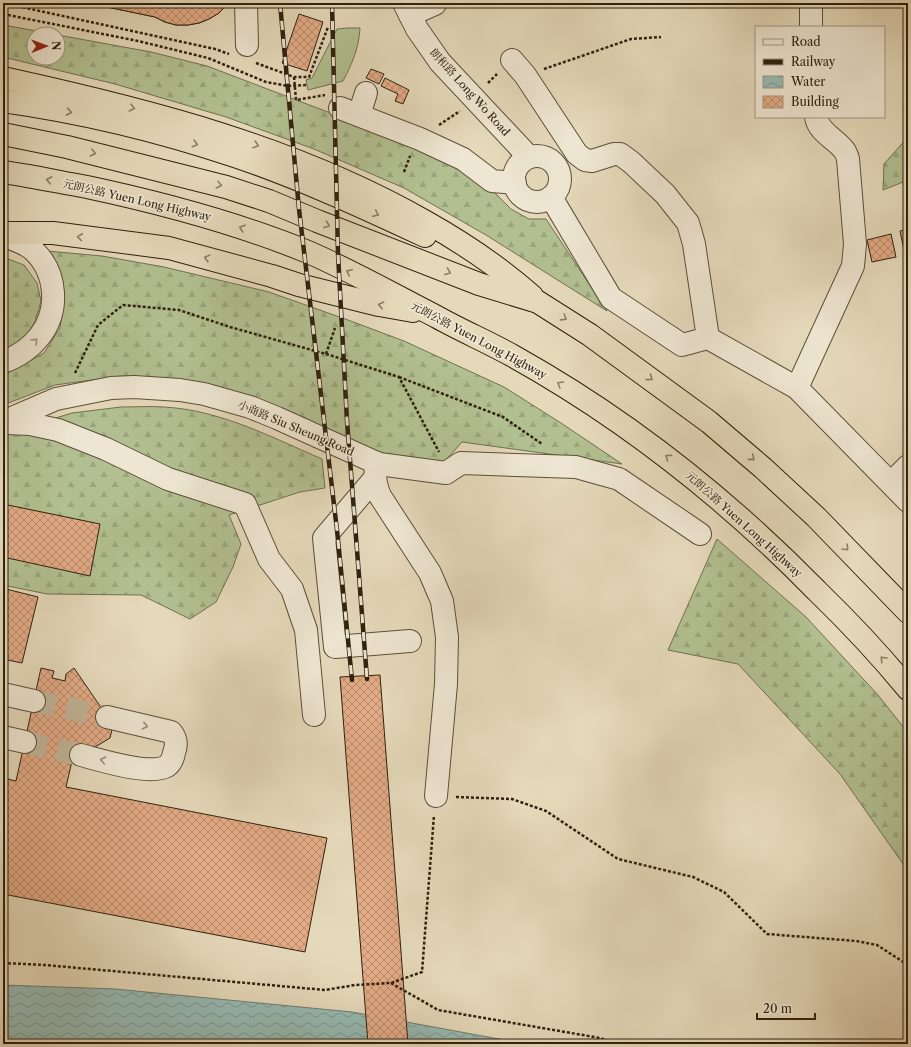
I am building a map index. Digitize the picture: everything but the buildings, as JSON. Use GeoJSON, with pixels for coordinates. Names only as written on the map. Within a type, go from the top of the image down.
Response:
{"type":"FeatureCollection","features":[{"type":"Feature","properties":{"kind":"highway"},"geometry":{"type":"LineString","coordinates":[[3,78],[151,112],[242,141],[302,163],[373,194],[464,244],[510,276],[538,302],[590,335],[709,422],[763,468],[816,517],[908,612]]}},
{"type":"Feature","properties":{"kind":"highway"},"geometry":{"type":"LineString","coordinates":[[3,101],[76,114],[143,129],[235,156],[330,193],[510,276]]}},
{"type":"Feature","properties":{"kind":"highway"},"geometry":{"type":"LineString","coordinates":[[3,134],[27,138],[226,186],[479,284],[538,302]]}},
{"type":"Feature","properties":{"kind":"highway","name":"元朗公路 Yuen Long Highway"},"geometry":{"type":"LineString","coordinates":[[12,173],[129,196],[214,218],[279,241],[310,253],[385,289],[433,316],[512,356],[574,392],[626,427],[675,462],[730,508],[785,558],[848,622],[891,668],[908,689]]}},
{"type":"Feature","properties":{"kind":"highway"},"geometry":{"type":"LineString","coordinates":[[3,234],[53,233],[169,248],[272,276],[298,285],[379,305],[433,316]]}},
{"type":"Feature","properties":{"kind":"street"},"geometry":{"type":"LineString","coordinates":[[245,54],[246,3]]}},
{"type":"Feature","properties":{"kind":"street"},"geometry":{"type":"LineString","coordinates":[[811,3],[812,26]]}},
{"type":"Feature","properties":{"kind":"street"},"geometry":{"type":"LineString","coordinates":[[407,9],[435,4]]}},
{"type":"Feature","properties":{"kind":"street","name":"朗和路 Long Wo Road"},"geometry":{"type":"LineString","coordinates":[[407,9],[417,29],[440,62],[529,158]]}},
{"type":"Feature","properties":{"kind":"street"},"geometry":{"type":"LineString","coordinates":[[518,68],[577,154],[585,160],[592,161],[614,154],[620,154],[631,162],[665,194],[688,223],[694,244],[708,338]]}},
{"type":"Feature","properties":{"kind":"street"},"geometry":{"type":"LineString","coordinates":[[342,106],[366,93]]}},
{"type":"Feature","properties":{"kind":"street"},"geometry":{"type":"LineString","coordinates":[[342,106],[463,159],[492,181],[515,183]]}},
{"type":"Feature","properties":{"kind":"street"},"geometry":{"type":"LineString","coordinates":[[797,388],[853,266],[856,244],[848,159],[844,150],[816,122],[816,118]]}},
{"type":"Feature","properties":{"kind":"street"},"geometry":{"type":"LineString","coordinates":[[536,156],[550,160],[559,171],[560,178],[556,192],[551,197],[541,202],[529,201],[523,197],[517,191],[515,183],[514,175],[517,168],[522,162],[536,156]]}},
{"type":"Feature","properties":{"kind":"street"},"geometry":{"type":"LineString","coordinates":[[551,197],[611,298],[682,345],[708,338],[797,388],[908,501]]}},
{"type":"Feature","properties":{"kind":"street"},"geometry":{"type":"LineString","coordinates":[[3,234],[32,250],[45,264],[52,279],[54,301],[49,322],[38,340],[22,353],[3,362]]}},
{"type":"Feature","properties":{"kind":"street","name":"小商路 Siu Sheung Road"},"geometry":{"type":"LineString","coordinates":[[3,422],[56,399],[112,388],[134,387],[180,390],[204,394],[250,407],[277,418],[377,468],[446,473]]}},
{"type":"Feature","properties":{"kind":"street"},"geometry":{"type":"LineString","coordinates":[[3,422],[30,424],[58,430],[106,449],[168,479],[245,504],[269,558],[292,589],[306,630],[314,716]]}},
{"type":"Feature","properties":{"kind":"street"},"geometry":{"type":"LineString","coordinates":[[446,473],[461,463],[576,467],[619,479],[700,534]]}},
{"type":"Feature","properties":{"kind":"street"},"geometry":{"type":"LineString","coordinates":[[891,483],[908,466]]}},
{"type":"Feature","properties":{"kind":"street"},"geometry":{"type":"LineString","coordinates":[[377,468],[324,538],[336,647],[410,641]]}},
{"type":"Feature","properties":{"kind":"street"},"geometry":{"type":"LineString","coordinates":[[377,468],[380,496],[430,574],[442,601],[447,637],[446,684],[436,796]]}},
{"type":"Feature","properties":{"kind":"street"},"geometry":{"type":"LineString","coordinates":[[3,694],[34,701]]}},
{"type":"Feature","properties":{"kind":"street"},"geometry":{"type":"LineString","coordinates":[[81,755],[148,770],[165,767],[169,764],[176,744],[175,738],[171,732],[107,717]]}},
{"type":"Feature","properties":{"kind":"street"},"geometry":{"type":"LineString","coordinates":[[3,737],[24,742]]}},
{"type":"Feature","properties":{"kind":"path"},"geometry":{"type":"LineString","coordinates":[[3,3],[245,54],[294,77],[309,76],[328,27]]}},
{"type":"Feature","properties":{"kind":"path"},"geometry":{"type":"LineString","coordinates":[[3,14],[138,41],[208,58],[266,82],[288,86],[307,86]]}},
{"type":"Feature","properties":{"kind":"path"},"geometry":{"type":"LineString","coordinates":[[518,68],[631,39],[661,37]]}},
{"type":"Feature","properties":{"kind":"path"},"geometry":{"type":"LineString","coordinates":[[294,77],[296,100],[342,106]]}},
{"type":"Feature","properties":{"kind":"path"},"geometry":{"type":"LineString","coordinates":[[434,129],[461,111]]}},
{"type":"Feature","properties":{"kind":"path"},"geometry":{"type":"LineString","coordinates":[[404,172],[412,153]]}},
{"type":"Feature","properties":{"kind":"path"},"geometry":{"type":"LineString","coordinates":[[56,399],[76,372],[98,325],[123,305],[179,310],[230,327],[326,354],[399,377],[503,417],[545,446]]}},
{"type":"Feature","properties":{"kind":"path"},"geometry":{"type":"LineString","coordinates":[[326,354],[335,328]]}},
{"type":"Feature","properties":{"kind":"path"},"geometry":{"type":"LineString","coordinates":[[399,377],[440,454],[446,473]]}},
{"type":"Feature","properties":{"kind":"path"},"geometry":{"type":"LineString","coordinates":[[3,963],[45,965],[325,990],[355,985],[391,983],[422,972],[436,796],[512,799],[546,811],[618,859],[693,877],[724,892],[767,934],[877,945],[908,965]]}},
{"type":"Feature","properties":{"kind":"path"},"geometry":{"type":"LineString","coordinates":[[391,983],[438,1010],[600,1038],[617,1044]]}},
{"type":"Feature","properties":{"kind":"green space"},"geometry":{"type":"Polygon","coordinates":[[[3,25],[26,29],[26,63],[3,57],[3,25]]]}},
{"type":"Feature","properties":{"kind":"green space"},"geometry":{"type":"Polygon","coordinates":[[[360,28],[354,56],[343,81],[308,90],[306,80],[312,78],[337,29],[360,28]]]}},
{"type":"Feature","properties":{"kind":"green space"},"geometry":{"type":"Polygon","coordinates":[[[66,36],[151,52],[207,66],[383,133],[438,157],[496,194],[511,209],[529,219],[546,219],[607,311],[486,235],[404,188],[314,149],[226,117],[115,84],[40,66],[66,66],[66,36]]]}},
{"type":"Feature","properties":{"kind":"green space"},"geometry":{"type":"Polygon","coordinates":[[[908,137],[908,180],[883,190],[884,164],[908,137]]]}},
{"type":"Feature","properties":{"kind":"green space"},"geometry":{"type":"Polygon","coordinates":[[[47,251],[102,256],[164,267],[269,292],[348,320],[404,341],[504,387],[622,464],[462,442],[440,467],[377,459],[189,381],[121,376],[55,385],[3,405],[3,374],[44,353],[60,328],[64,298],[47,251]]]}},
{"type":"Feature","properties":{"kind":"green space"},"geometry":{"type":"Polygon","coordinates":[[[3,257],[24,265],[37,283],[41,301],[35,322],[21,343],[3,351],[3,257]]]}},
{"type":"Feature","properties":{"kind":"green space"},"geometry":{"type":"Polygon","coordinates":[[[121,407],[164,407],[205,413],[245,426],[322,459],[325,488],[300,492],[229,515],[241,544],[233,567],[216,602],[190,619],[141,595],[47,594],[3,585],[3,434],[72,413],[121,407]]]}},
{"type":"Feature","properties":{"kind":"green space"},"geometry":{"type":"Polygon","coordinates":[[[717,539],[806,617],[878,695],[908,733],[908,871],[840,774],[738,664],[668,650],[717,539]]]}},
{"type":"Feature","properties":{"kind":"water"},"geometry":{"type":"Polygon","coordinates":[[[3,985],[115,989],[352,1012],[526,1044],[3,1044],[3,985]]]}},
{"type":"Feature","properties":{"kind":"tunnel"},"geometry":{"type":"LineString","coordinates":[[34,701],[107,717]]}},
{"type":"Feature","properties":{"kind":"tunnel"},"geometry":{"type":"LineString","coordinates":[[25,742],[81,755]]}},
{"type":"Feature","properties":{"kind":"railway"},"geometry":{"type":"LineString","coordinates":[[280,3],[299,209],[337,530],[352,680]]}},
{"type":"Feature","properties":{"kind":"railway"},"geometry":{"type":"LineString","coordinates":[[332,3],[338,254],[347,421],[367,679]]}}]}
